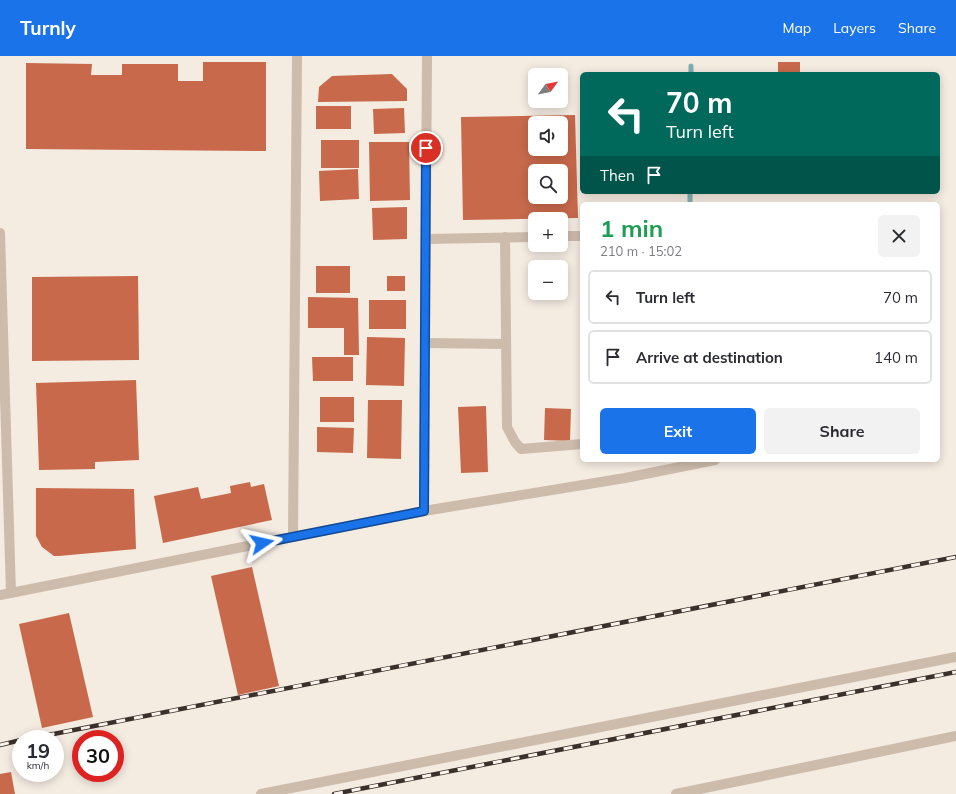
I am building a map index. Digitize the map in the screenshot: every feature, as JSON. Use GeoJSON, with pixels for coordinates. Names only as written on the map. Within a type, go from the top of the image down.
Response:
{"type":"FeatureCollection","features":[{"type":"Feature","properties":{"kind":"street"},"geometry":{"type":"LineString","coordinates":[[293,537],[297,56]]}},
{"type":"Feature","properties":{"kind":"street"},"geometry":{"type":"LineString","coordinates":[[424,511],[427,56]]}},
{"type":"Feature","properties":{"kind":"street"},"geometry":{"type":"LineString","coordinates":[[0,233],[11,593]]}},
{"type":"Feature","properties":{"kind":"street"},"geometry":{"type":"LineString","coordinates":[[568,236],[580,236]]}},
{"type":"Feature","properties":{"kind":"street"},"geometry":{"type":"LineString","coordinates":[[426,239],[528,237]]}},
{"type":"Feature","properties":{"kind":"street"},"geometry":{"type":"LineString","coordinates":[[505,238],[507,427],[515,442],[521,448],[580,444]]}},
{"type":"Feature","properties":{"kind":"street"},"geometry":{"type":"LineString","coordinates":[[425,343],[506,344]]}},
{"type":"Feature","properties":{"kind":"street"},"geometry":{"type":"LineString","coordinates":[[0,595],[424,511],[625,478],[704,462]]}},
{"type":"Feature","properties":{"kind":"street"},"geometry":{"type":"LineString","coordinates":[[262,794],[956,657]]}},
{"type":"Feature","properties":{"kind":"street"},"geometry":{"type":"LineString","coordinates":[[676,794],[956,736]]}},
{"type":"Feature","properties":{"kind":"building"},"geometry":{"type":"Polygon","coordinates":[[[203,62],[266,62],[266,151],[26,149],[26,63],[92,64],[91,75],[122,75],[122,64],[178,64],[178,81],[203,81],[203,62]]]}},
{"type":"Feature","properties":{"kind":"building"},"geometry":{"type":"Polygon","coordinates":[[[778,62],[800,62],[800,72],[778,72],[778,62]]]}},
{"type":"Feature","properties":{"kind":"building"},"geometry":{"type":"Polygon","coordinates":[[[392,74],[407,89],[407,101],[318,102],[319,87],[332,76],[392,74]]]}},
{"type":"Feature","properties":{"kind":"building"},"geometry":{"type":"Polygon","coordinates":[[[316,106],[351,106],[351,129],[316,129],[316,106]]]}},
{"type":"Feature","properties":{"kind":"building"},"geometry":{"type":"Polygon","coordinates":[[[404,108],[405,133],[374,134],[373,109],[404,108]]]}},
{"type":"Feature","properties":{"kind":"building"},"geometry":{"type":"Polygon","coordinates":[[[575,115],[578,218],[568,218],[568,212],[528,212],[528,219],[463,220],[461,117],[575,115]]]}},
{"type":"Feature","properties":{"kind":"building"},"geometry":{"type":"Polygon","coordinates":[[[321,140],[359,140],[359,168],[321,168],[321,140]]]}},
{"type":"Feature","properties":{"kind":"building"},"geometry":{"type":"Polygon","coordinates":[[[369,142],[409,142],[410,200],[370,201],[369,142]]]}},
{"type":"Feature","properties":{"kind":"building"},"geometry":{"type":"Polygon","coordinates":[[[358,169],[359,199],[320,201],[319,171],[358,169]]]}},
{"type":"Feature","properties":{"kind":"building"},"geometry":{"type":"Polygon","coordinates":[[[407,207],[407,239],[373,240],[372,208],[407,207]]]}},
{"type":"Feature","properties":{"kind":"building"},"geometry":{"type":"Polygon","coordinates":[[[316,266],[350,266],[350,293],[316,293],[316,266]]]}},
{"type":"Feature","properties":{"kind":"building"},"geometry":{"type":"Polygon","coordinates":[[[138,276],[139,360],[32,361],[32,277],[138,276]]]}},
{"type":"Feature","properties":{"kind":"building"},"geometry":{"type":"Polygon","coordinates":[[[387,276],[405,276],[405,291],[387,291],[387,276]]]}},
{"type":"Feature","properties":{"kind":"building"},"geometry":{"type":"Polygon","coordinates":[[[308,297],[358,298],[359,355],[344,355],[344,328],[308,328],[308,297]]]}},
{"type":"Feature","properties":{"kind":"building"},"geometry":{"type":"Polygon","coordinates":[[[369,300],[406,300],[406,329],[369,329],[369,300]]]}},
{"type":"Feature","properties":{"kind":"building"},"geometry":{"type":"Polygon","coordinates":[[[367,337],[405,338],[404,386],[366,385],[367,337]]]}},
{"type":"Feature","properties":{"kind":"building"},"geometry":{"type":"Polygon","coordinates":[[[312,357],[353,357],[353,381],[313,381],[312,357]]]}},
{"type":"Feature","properties":{"kind":"building"},"geometry":{"type":"Polygon","coordinates":[[[136,380],[139,460],[95,462],[95,469],[39,470],[36,383],[136,380]]]}},
{"type":"Feature","properties":{"kind":"building"},"geometry":{"type":"Polygon","coordinates":[[[320,397],[354,397],[354,422],[320,422],[320,397]]]}},
{"type":"Feature","properties":{"kind":"building"},"geometry":{"type":"Polygon","coordinates":[[[368,400],[402,400],[401,459],[367,458],[368,400]]]}},
{"type":"Feature","properties":{"kind":"building"},"geometry":{"type":"Polygon","coordinates":[[[486,406],[488,472],[461,473],[458,407],[486,406]]]}},
{"type":"Feature","properties":{"kind":"building"},"geometry":{"type":"Polygon","coordinates":[[[545,408],[571,409],[570,441],[544,440],[545,408]]]}},
{"type":"Feature","properties":{"kind":"building"},"geometry":{"type":"Polygon","coordinates":[[[317,427],[354,428],[353,453],[317,452],[317,427]]]}},
{"type":"Feature","properties":{"kind":"building"},"geometry":{"type":"Polygon","coordinates":[[[250,482],[251,487],[264,484],[272,520],[163,543],[154,496],[198,487],[201,499],[231,493],[230,486],[250,482]]]}},
{"type":"Feature","properties":{"kind":"building"},"geometry":{"type":"Polygon","coordinates":[[[36,488],[134,489],[136,549],[54,556],[42,547],[36,536],[36,488]]]}},
{"type":"Feature","properties":{"kind":"building"},"geometry":{"type":"Polygon","coordinates":[[[252,567],[279,686],[238,695],[211,576],[252,567]]]}},
{"type":"Feature","properties":{"kind":"building"},"geometry":{"type":"Polygon","coordinates":[[[69,613],[93,717],[42,728],[19,624],[69,613]]]}},
{"type":"Feature","properties":{"kind":"building"},"geometry":{"type":"Polygon","coordinates":[[[11,772],[15,794],[0,794],[0,774],[11,772]]]}},
{"type":"Feature","properties":{"kind":"waterway"},"geometry":{"type":"LineString","coordinates":[[691,66],[691,72]]}},
{"type":"Feature","properties":{"kind":"waterway"},"geometry":{"type":"LineString","coordinates":[[690,194],[690,202]]}},
{"type":"Feature","properties":{"kind":"railway"},"geometry":{"type":"LineString","coordinates":[[64,732],[956,557]]}},
{"type":"Feature","properties":{"kind":"railway"},"geometry":{"type":"LineString","coordinates":[[334,794],[956,672]]}},
{"type":"Feature","properties":{"kind":"railway"},"geometry":{"type":"LineString","coordinates":[[0,745],[12,742]]}},
{"type":"Feature","properties":{"kind":"route"},"geometry":{"type":"LineString","coordinates":[[262,543],[424,511],[426,148]]}}]}
